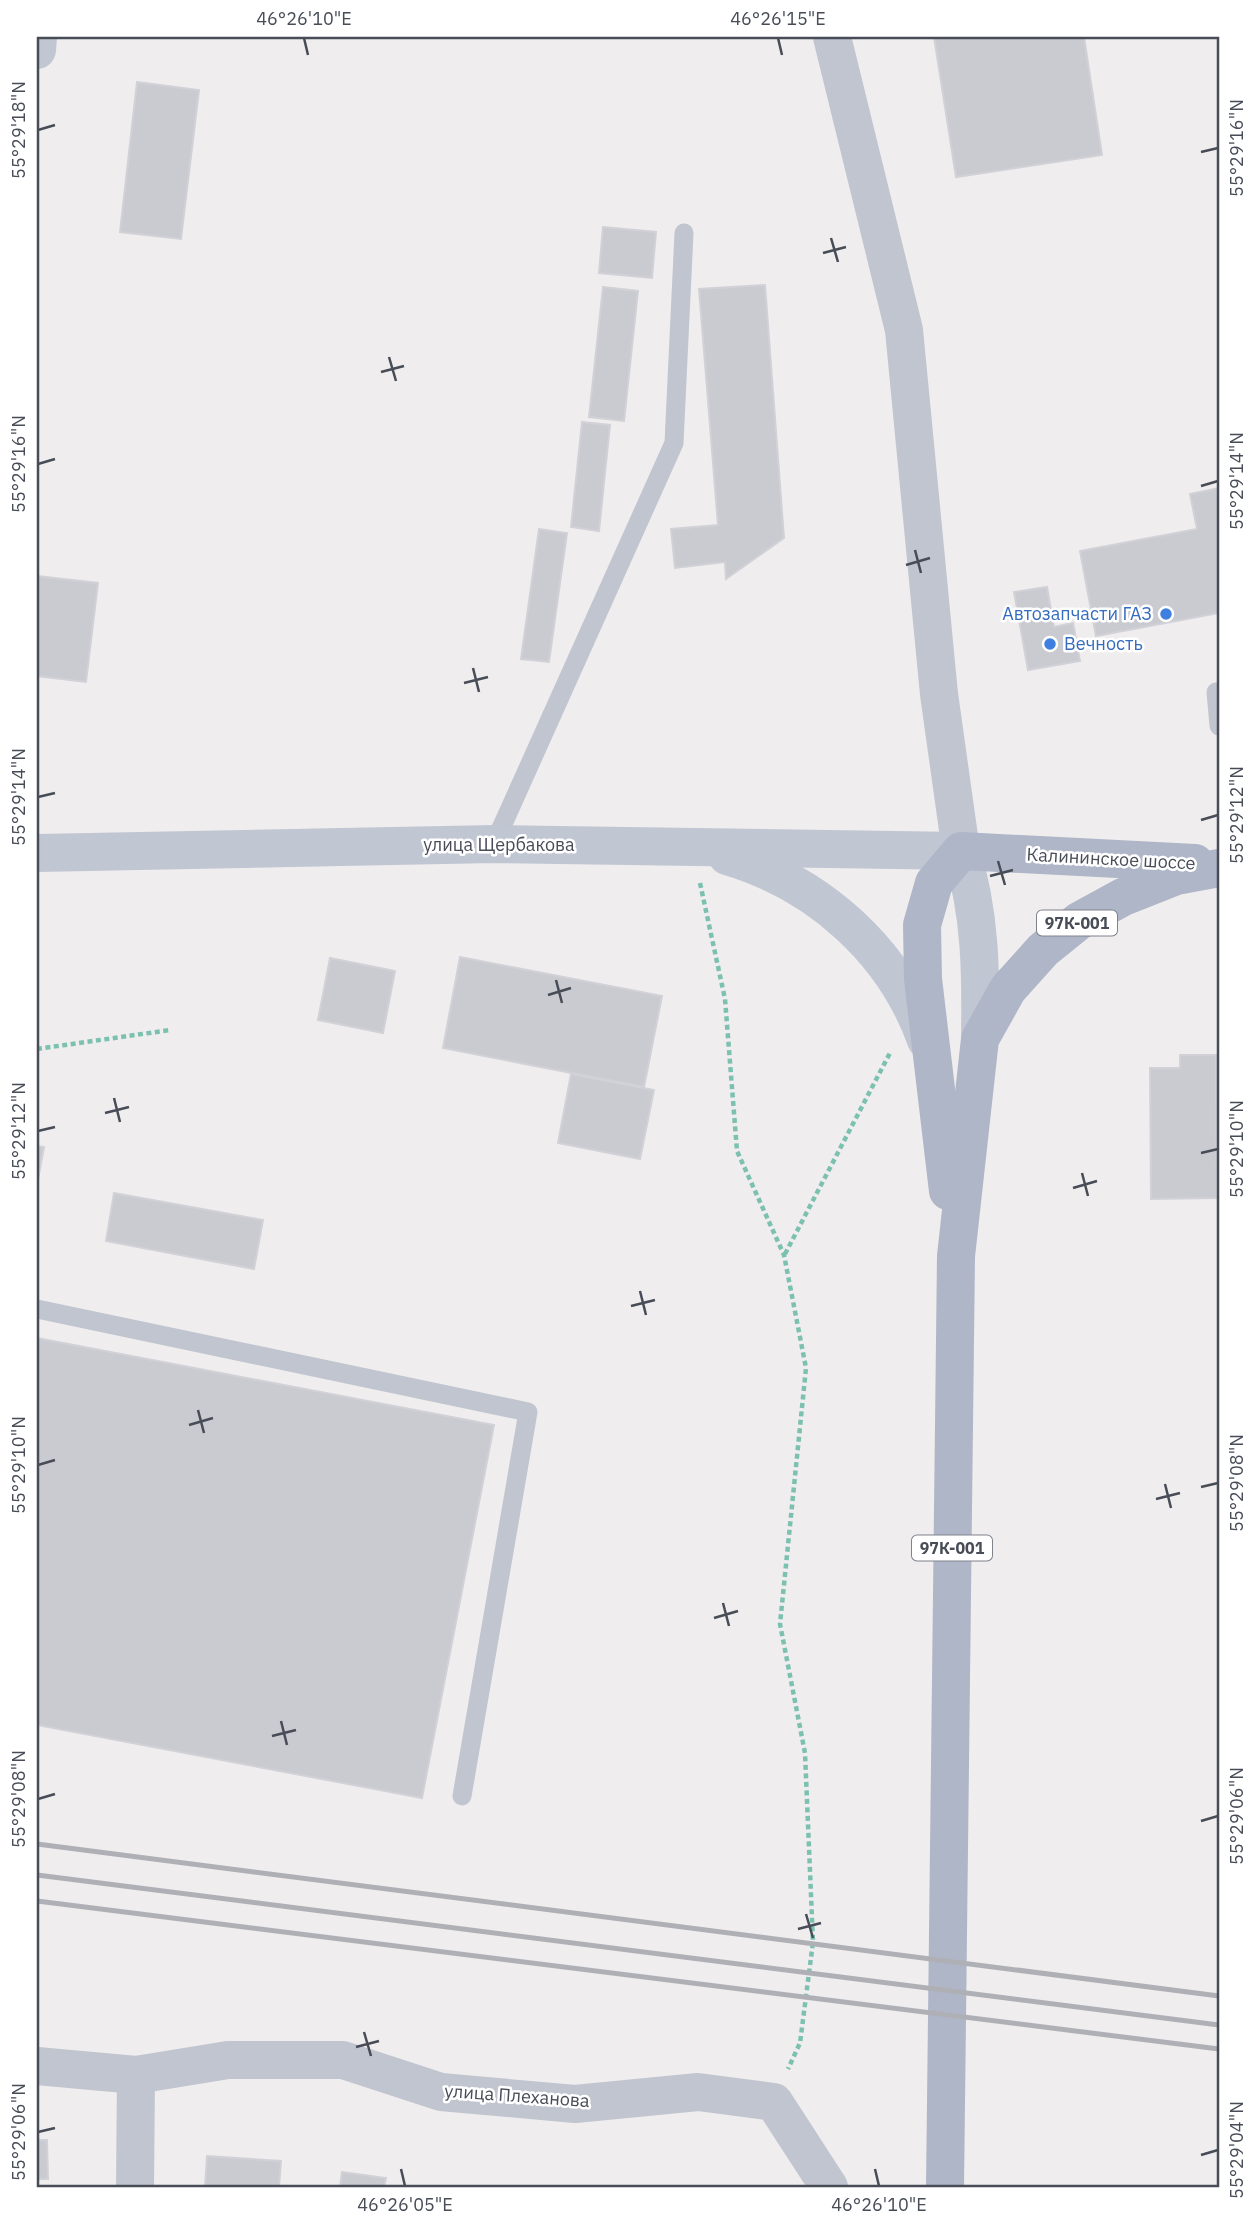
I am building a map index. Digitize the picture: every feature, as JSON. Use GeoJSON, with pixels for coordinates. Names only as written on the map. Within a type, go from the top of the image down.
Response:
{"type":"FeatureCollection","features":[{"type":"Feature","properties":{"kind":"main road"},"geometry":{"type":"LineString","coordinates":[[37,50],[38,37]]}},
{"type":"Feature","properties":{"kind":"main road","name":"улица Щербакова"},"geometry":{"type":"LineString","coordinates":[[37,853],[494,844],[961,851]]}},
{"type":"Feature","properties":{"kind":"main road"},"geometry":{"type":"LineString","coordinates":[[692,845],[759,865],[802,886],[840,914],[881,960],[915,1007],[932,1056]]}},
{"type":"Feature","properties":{"kind":"main road","name":"Калининское шоссе"},"geometry":{"type":"LineString","coordinates":[[961,851],[1219,866]]}},
{"type":"Feature","properties":{"kind":"main road","name":"97К-001"},"geometry":{"type":"LineString","coordinates":[[947,2187],[956,1256],[981,1040],[981,963],[976,914],[961,851]]}},
{"type":"Feature","properties":{"kind":"main road","name":"97К-001"},"geometry":{"type":"LineString","coordinates":[[956,1256],[923,979],[922,925],[934,883],[961,851]]}},
{"type":"Feature","properties":{"kind":"main road","name":"97К-001"},"geometry":{"type":"LineString","coordinates":[[981,1040],[1008,989],[1042,950],[1079,921],[1123,897],[1177,876],[1219,866]]}},
{"type":"Feature","properties":{"kind":"street"},"geometry":{"type":"LineString","coordinates":[[832,37],[904,330],[939,694],[961,851]]}},
{"type":"Feature","properties":{"kind":"street","name":"улица Плеханова"},"geometry":{"type":"LineString","coordinates":[[37,2066],[136,2075],[228,2060],[343,2060],[441,2092],[575,2104],[698,2092],[774,2102]]}},
{"type":"Feature","properties":{"kind":"street"},"geometry":{"type":"LineString","coordinates":[[135,2187],[136,2075]]}},
{"type":"Feature","properties":{"kind":"street"},"geometry":{"type":"LineString","coordinates":[[774,2102],[830,2187]]}},
{"type":"Feature","properties":{"kind":"street"},"geometry":{"type":"LineString","coordinates":[[922,2187],[947,2187]]}},
{"type":"Feature","properties":{"kind":"lane"},"geometry":{"type":"LineString","coordinates":[[494,844],[674,443],[684,233]]}},
{"type":"Feature","properties":{"kind":"lane"},"geometry":{"type":"LineString","coordinates":[[1216,692],[1219,726]]}},
{"type":"Feature","properties":{"kind":"lane"},"geometry":{"type":"LineString","coordinates":[[37,1309],[528,1412],[462,1796]]}},
{"type":"Feature","properties":{"kind":"path"},"geometry":{"type":"LineString","coordinates":[[692,845],[725,999],[737,1151],[784,1255],[806,1368],[780,1624],[805,1754],[813,1942],[800,2043],[774,2102]]}},
{"type":"Feature","properties":{"kind":"path"},"geometry":{"type":"LineString","coordinates":[[784,1255],[915,1007]]}},
{"type":"Feature","properties":{"kind":"path"},"geometry":{"type":"LineString","coordinates":[[37,1049],[170,1030]]}},
{"type":"Feature","properties":{"kind":"building"},"geometry":{"type":"Polygon","coordinates":[[[934,37],[1084,37],[1102,155],[956,177],[934,37]]]}},
{"type":"Feature","properties":{"kind":"building"},"geometry":{"type":"Polygon","coordinates":[[[137,82],[199,90],[181,239],[120,232],[137,82]]]}},
{"type":"Feature","properties":{"kind":"building"},"geometry":{"type":"Polygon","coordinates":[[[603,227],[656,232],[652,278],[599,273],[603,227]]]}},
{"type":"Feature","properties":{"kind":"building"},"geometry":{"type":"Polygon","coordinates":[[[765,285],[784,538],[726,579],[725,562],[675,568],[671,529],[718,525],[699,289],[765,285]]]}},
{"type":"Feature","properties":{"kind":"building"},"geometry":{"type":"Polygon","coordinates":[[[603,287],[638,291],[624,421],[589,417],[603,287]]]}},
{"type":"Feature","properties":{"kind":"building"},"geometry":{"type":"Polygon","coordinates":[[[582,422],[610,425],[599,531],[571,527],[582,422]]]}},
{"type":"Feature","properties":{"kind":"building"},"geometry":{"type":"Polygon","coordinates":[[[1219,488],[1219,613],[1096,636],[1080,551],[1197,529],[1190,494],[1219,488]]]}},
{"type":"Feature","properties":{"kind":"building"},"geometry":{"type":"Polygon","coordinates":[[[539,529],[567,533],[549,662],[521,659],[539,529]]]}},
{"type":"Feature","properties":{"kind":"building"},"geometry":{"type":"Polygon","coordinates":[[[37,576],[98,583],[86,682],[37,676],[37,576]]]}},
{"type":"Feature","properties":{"kind":"building","name":"Вечность"},"geometry":{"type":"Polygon","coordinates":[[[1047,587],[1054,627],[1073,623],[1080,661],[1028,670],[1014,592],[1047,587]]]}},
{"type":"Feature","properties":{"kind":"building"},"geometry":{"type":"Polygon","coordinates":[[[460,957],[662,996],[644,1087],[443,1048],[460,957]]]}},
{"type":"Feature","properties":{"kind":"building"},"geometry":{"type":"Polygon","coordinates":[[[330,958],[395,971],[383,1033],[318,1020],[330,958]]]}},
{"type":"Feature","properties":{"kind":"building"},"geometry":{"type":"Polygon","coordinates":[[[1180,1055],[1216,1055],[1217,1198],[1151,1199],[1150,1068],[1180,1068],[1180,1055]]]}},
{"type":"Feature","properties":{"kind":"building"},"geometry":{"type":"Polygon","coordinates":[[[571,1074],[654,1090],[640,1159],[558,1143],[571,1074]]]}},
{"type":"Feature","properties":{"kind":"building"},"geometry":{"type":"Polygon","coordinates":[[[37,1146],[44,1147],[37,1185],[37,1146]]]}},
{"type":"Feature","properties":{"kind":"building"},"geometry":{"type":"Polygon","coordinates":[[[114,1193],[263,1220],[254,1269],[106,1241],[114,1193]]]}},
{"type":"Feature","properties":{"kind":"building"},"geometry":{"type":"Polygon","coordinates":[[[37,1338],[494,1425],[422,1798],[37,1725],[37,1338]]]}},
{"type":"Feature","properties":{"kind":"building"},"geometry":{"type":"Polygon","coordinates":[[[37,2140],[47,2140],[48,2179],[37,2179],[37,2140]]]}},
{"type":"Feature","properties":{"kind":"building"},"geometry":{"type":"Polygon","coordinates":[[[207,2156],[281,2161],[279,2187],[205,2187],[207,2156]]]}},
{"type":"Feature","properties":{"kind":"building"},"geometry":{"type":"Polygon","coordinates":[[[342,2172],[386,2178],[384,2187],[340,2187],[342,2172]]]}},
{"type":"Feature","properties":{"kind":"railway"},"geometry":{"type":"LineString","coordinates":[[37,1844],[1219,1996]]}},
{"type":"Feature","properties":{"kind":"railway"},"geometry":{"type":"LineString","coordinates":[[37,1875],[1219,2025]]}},
{"type":"Feature","properties":{"kind":"railway"},"geometry":{"type":"LineString","coordinates":[[37,1901],[1219,2049]]}},
{"type":"Feature","properties":{"kind":"place","name":"Автозапчасти ГАЗ"},"geometry":{"type":"Point","coordinates":[1166,614]}},
{"type":"Feature","properties":{"kind":"place","name":"Вечность"},"geometry":{"type":"Point","coordinates":[1050,644]}}]}
